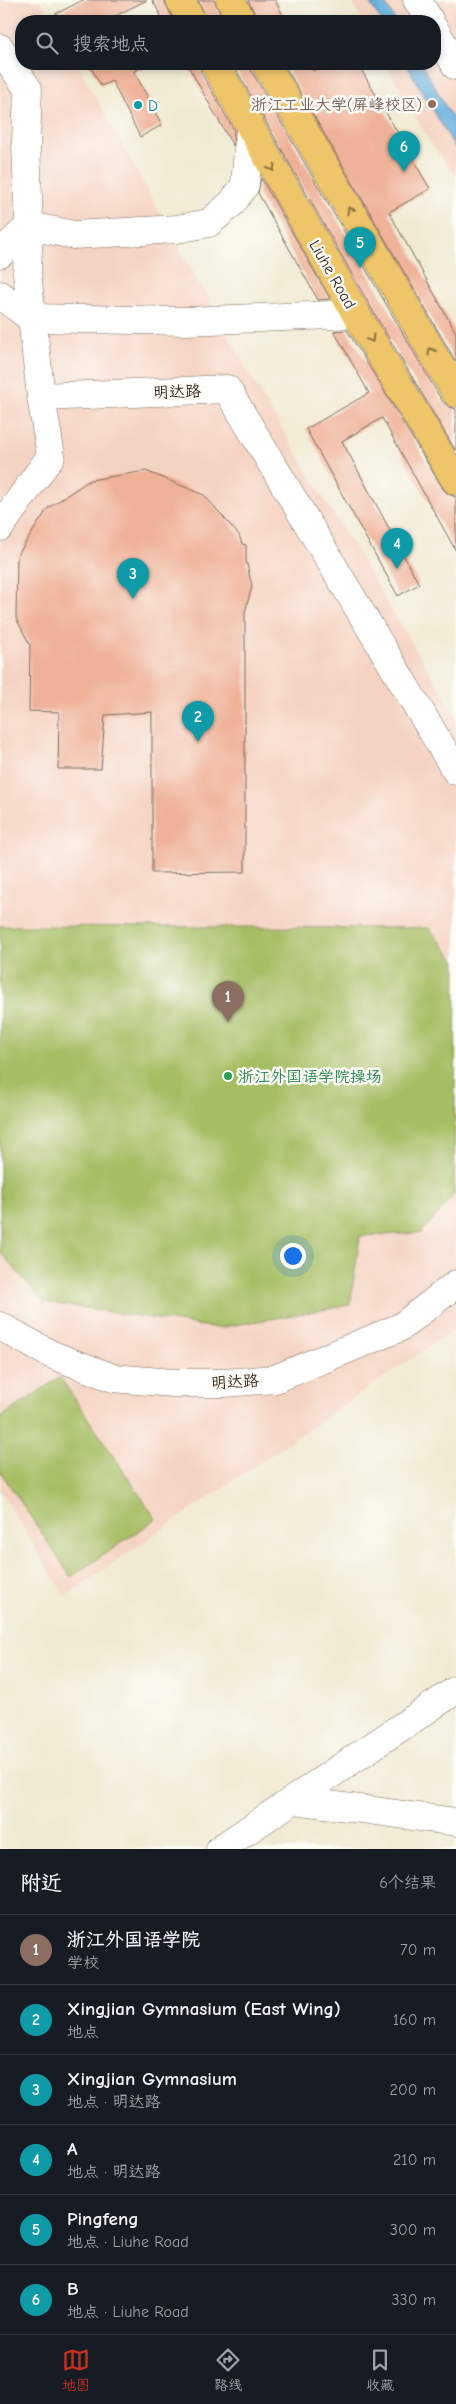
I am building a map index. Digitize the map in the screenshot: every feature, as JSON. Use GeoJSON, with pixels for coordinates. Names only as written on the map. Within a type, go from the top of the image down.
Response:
{"type":"FeatureCollection","features":[{"type":"Feature","properties":{"kind":"main road"},"geometry":{"type":"LineString","coordinates":[[180,0],[189,15]]}},
{"type":"Feature","properties":{"kind":"main road"},"geometry":{"type":"LineString","coordinates":[[230,0],[239,15]]}},
{"type":"Feature","properties":{"kind":"main road","name":"Liuhe Road"},"geometry":{"type":"LineString","coordinates":[[218,70],[356,314],[456,481]]}},
{"type":"Feature","properties":{"kind":"main road"},"geometry":{"type":"LineString","coordinates":[[269,70],[456,393]]}},
{"type":"Feature","properties":{"kind":"street"},"geometry":{"type":"LineString","coordinates":[[417,0],[426,15]]}},
{"type":"Feature","properties":{"kind":"street"},"geometry":{"type":"LineString","coordinates":[[441,40],[456,66]]}},
{"type":"Feature","properties":{"kind":"street"},"geometry":{"type":"LineString","coordinates":[[0,48],[28,89],[26,143],[29,226],[27,273],[30,318],[51,456],[0,527]]}},
{"type":"Feature","properties":{"kind":"street"},"geometry":{"type":"LineString","coordinates":[[29,226],[74,234],[178,229],[210,223],[232,203],[246,185],[250,129]]}},
{"type":"Feature","properties":{"kind":"street"},"geometry":{"type":"LineString","coordinates":[[0,254],[29,226]]}},
{"type":"Feature","properties":{"kind":"street"},"geometry":{"type":"LineString","coordinates":[[0,295],[30,318],[186,321],[356,314]]}},
{"type":"Feature","properties":{"kind":"street","name":"明达路"},"geometry":{"type":"LineString","coordinates":[[41,397],[227,389],[456,771]]}},
{"type":"Feature","properties":{"kind":"street","name":"明达路"},"geometry":{"type":"LineString","coordinates":[[0,1326],[50,1354],[113,1378],[174,1383],[224,1383],[275,1379],[401,1327],[456,1284]]}},
{"type":"Feature","properties":{"kind":"street"},"geometry":{"type":"LineString","coordinates":[[220,1849],[456,1690]]}},
{"type":"Feature","properties":{"kind":"street"},"geometry":{"type":"LineString","coordinates":[[294,1800],[456,1822]]}},
{"type":"Feature","properties":{"kind":"shaded area"},"geometry":{"type":"Polygon","coordinates":[[[0,0],[40,0],[49,15],[15,15],[15,70],[80,70],[259,391],[456,716],[456,1328],[65,1596],[0,1490],[0,0]]]}},
{"type":"Feature","properties":{"kind":"shaded area","name":"浙江工业大学(屏峰校区)"},"geometry":{"type":"Polygon","coordinates":[[[351,0],[456,0],[456,176],[431,144],[389,70],[441,70],[441,15],[360,15],[351,0]]]}},
{"type":"Feature","properties":{"kind":"green space","name":"浙江外国语学院操场"},"geometry":{"type":"Polygon","coordinates":[[[0,926],[429,928],[456,961],[454,1195],[421,1233],[360,1236],[350,1305],[218,1328],[44,1302],[0,1252],[0,926]]]}},
{"type":"Feature","properties":{"kind":"green space"},"geometry":{"type":"Polygon","coordinates":[[[60,1377],[156,1519],[71,1577],[0,1471],[0,1418],[60,1377]]]}},
{"type":"Feature","properties":{"kind":"water"},"geometry":{"type":"Polygon","coordinates":[[[368,0],[383,0],[392,15],[377,15],[368,0]]]}},
{"type":"Feature","properties":{"kind":"water"},"geometry":{"type":"Polygon","coordinates":[[[410,70],[425,70],[456,125],[456,149],[410,70]]]}},
{"type":"Feature","properties":{"kind":"building"},"geometry":{"type":"Polygon","coordinates":[[[83,0],[147,0],[117,15],[54,15],[83,0]]]}},
{"type":"Feature","properties":{"kind":"building"},"geometry":{"type":"Polygon","coordinates":[[[152,0],[164,0],[171,15],[161,15],[152,0]]]}},
{"type":"Feature","properties":{"kind":"building"},"geometry":{"type":"Polygon","coordinates":[[[198,0],[214,0],[221,15],[205,15],[198,0]]]}},
{"type":"Feature","properties":{"kind":"building"},"geometry":{"type":"Polygon","coordinates":[[[248,0],[275,0],[283,15],[255,15],[248,0]]]}},
{"type":"Feature","properties":{"kind":"building","name":"D"},"geometry":{"type":"Polygon","coordinates":[[[92,70],[136,70],[134,71],[162,125],[140,137],[112,81],[101,86],[92,70]]]}},
{"type":"Feature","properties":{"kind":"building"},"geometry":{"type":"Polygon","coordinates":[[[190,70],[200,70],[234,130],[233,146],[190,70]]]}},
{"type":"Feature","properties":{"kind":"building"},"geometry":{"type":"Polygon","coordinates":[[[236,70],[252,70],[442,401],[449,407],[456,409],[456,451],[370,306],[236,70]]]}},
{"type":"Feature","properties":{"kind":"building"},"geometry":{"type":"Polygon","coordinates":[[[287,70],[361,70],[430,189],[389,212],[456,333],[456,362],[287,70]]]}},
{"type":"Feature","properties":{"kind":"building"},"geometry":{"type":"Polygon","coordinates":[[[261,178],[330,299],[318,300],[258,193],[261,178]]]}},
{"type":"Feature","properties":{"kind":"building"},"geometry":{"type":"Polygon","coordinates":[[[347,330],[443,489],[448,494],[456,497],[456,551],[382,418],[342,441],[419,584],[398,596],[306,429],[369,393],[334,331],[347,330]]]}},
{"type":"Feature","properties":{"kind":"building"},"geometry":{"type":"Polygon","coordinates":[[[146,471],[204,495],[239,535],[242,544],[246,545],[246,560],[252,586],[245,612],[245,872],[152,873],[152,712],[105,715],[101,769],[58,769],[59,712],[29,711],[30,645],[16,618],[17,556],[48,508],[90,480],[146,471]]]}},
{"type":"Feature","properties":{"kind":"place","name":"浙江工业大学(屏峰校区)"},"geometry":{"type":"Point","coordinates":[432,104]}},
{"type":"Feature","properties":{"kind":"place","name":"D"},"geometry":{"type":"Point","coordinates":[138,105]}},
{"type":"Feature","properties":{"kind":"place","name":"B"},"geometry":{"type":"Point","coordinates":[404,172]}},
{"type":"Feature","properties":{"kind":"place","name":"Pingfeng"},"geometry":{"type":"Point","coordinates":[360,268]}},
{"type":"Feature","properties":{"kind":"place","name":"A"},"geometry":{"type":"Point","coordinates":[397,569]}},
{"type":"Feature","properties":{"kind":"place","name":"Xingjian Gymnasium"},"geometry":{"type":"Point","coordinates":[133,599]}},
{"type":"Feature","properties":{"kind":"place","name":"Xingjian Gymnasium (East Wing)"},"geometry":{"type":"Point","coordinates":[198,742]}},
{"type":"Feature","properties":{"kind":"place","name":"浙江外国语学院"},"geometry":{"type":"Point","coordinates":[228,1022]}},
{"type":"Feature","properties":{"kind":"place","name":"浙江外国语学院操场"},"geometry":{"type":"Point","coordinates":[228,1076]}}]}
